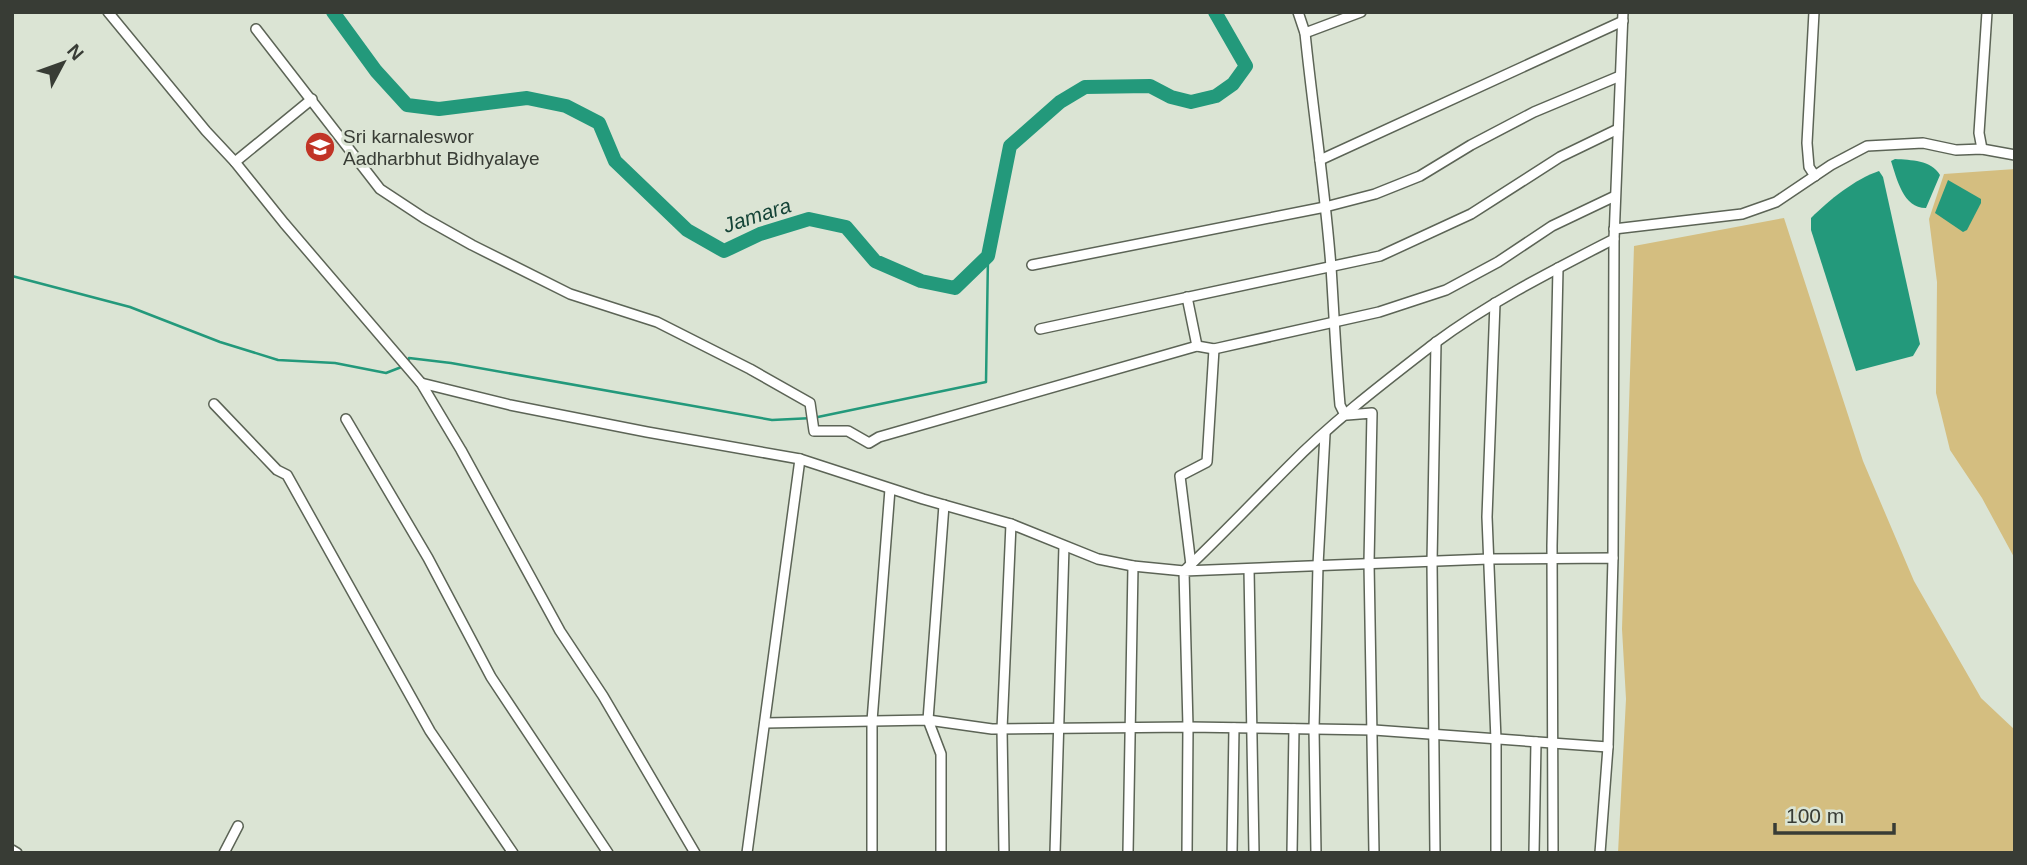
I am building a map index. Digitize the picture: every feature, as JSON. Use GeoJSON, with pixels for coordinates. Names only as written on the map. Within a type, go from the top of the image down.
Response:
{"type":"FeatureCollection","features":[{"type":"Feature","properties":{"kind":"street"},"geometry":{"type":"LineString","coordinates":[[108,12],[421,383],[461,450],[560,631],[603,696],[695,853]]}},
{"type":"Feature","properties":{"kind":"street"},"geometry":{"type":"LineString","coordinates":[[1298,12],[1305,33],[1320,160],[1331,268],[1340,405],[1345,415]]}},
{"type":"Feature","properties":{"kind":"street"},"geometry":{"type":"LineString","coordinates":[[1305,33],[1361,12]]}},
{"type":"Feature","properties":{"kind":"street"},"geometry":{"type":"LineString","coordinates":[[1814,12],[1807,143],[1809,167],[1815,176]]}},
{"type":"Feature","properties":{"kind":"street"},"geometry":{"type":"LineString","coordinates":[[1982,149],[1979,133],[1987,12]]}},
{"type":"Feature","properties":{"kind":"street"},"geometry":{"type":"LineString","coordinates":[[1320,160],[1623,16],[1614,234],[1613,558],[1608,747],[1600,853]]}},
{"type":"Feature","properties":{"kind":"street"},"geometry":{"type":"LineString","coordinates":[[256,29],[380,189],[402,204],[472,245],[570,294],[657,322],[750,369],[810,403],[814,431],[848,431],[869,443],[879,437],[1197,346],[1214,349],[1379,312],[1446,290],[1498,262],[1552,226],[1615,196]]}},
{"type":"Feature","properties":{"kind":"street"},"geometry":{"type":"LineString","coordinates":[[1032,265],[1325,207],[1375,194],[1420,176],[1534,112],[1620,76]]}},
{"type":"Feature","properties":{"kind":"street"},"geometry":{"type":"LineString","coordinates":[[235,162],[312,99]]}},
{"type":"Feature","properties":{"kind":"street"},"geometry":{"type":"LineString","coordinates":[[1040,328],[1380,256],[1471,214],[1560,156],[1618,129]]}},
{"type":"Feature","properties":{"kind":"street"},"geometry":{"type":"LineString","coordinates":[[1187,568],[1290,464],[1345,415],[1436,342],[1495,303],[1614,234],[1742,214],[1776,202],[1867,146],[1923,143],[1956,150],[1982,149],[2015,155]]}},
{"type":"Feature","properties":{"kind":"street"},"geometry":{"type":"LineString","coordinates":[[1553,853],[1552,558],[1558,268]]}},
{"type":"Feature","properties":{"kind":"street"},"geometry":{"type":"LineString","coordinates":[[1187,297],[1197,346]]}},
{"type":"Feature","properties":{"kind":"street"},"geometry":{"type":"LineString","coordinates":[[1495,303],[1488,517],[1496,740],[1496,853]]}},
{"type":"Feature","properties":{"kind":"street"},"geometry":{"type":"LineString","coordinates":[[1435,853],[1432,562],[1436,342]]}},
{"type":"Feature","properties":{"kind":"street"},"geometry":{"type":"LineString","coordinates":[[1187,853],[1187,568],[1180,476],[1207,462],[1214,349]]}},
{"type":"Feature","properties":{"kind":"street"},"geometry":{"type":"LineString","coordinates":[[421,383],[510,405],[633,430],[800,460],[1011,524],[1098,559],[1133,566],[1249,569],[1489,559],[1613,558]]}},
{"type":"Feature","properties":{"kind":"street"},"geometry":{"type":"LineString","coordinates":[[214,404],[277,470],[287,475],[430,731],[513,853]]}},
{"type":"Feature","properties":{"kind":"street"},"geometry":{"type":"LineString","coordinates":[[1345,415],[1372,413],[1369,563],[1374,730],[1374,853]]}},
{"type":"Feature","properties":{"kind":"street"},"geometry":{"type":"LineString","coordinates":[[346,419],[428,558],[491,677],[608,853]]}},
{"type":"Feature","properties":{"kind":"street"},"geometry":{"type":"LineString","coordinates":[[1316,853],[1314,729],[1318,565],[1325,434]]}},
{"type":"Feature","properties":{"kind":"street"},"geometry":{"type":"LineString","coordinates":[[747,853],[800,460]]}},
{"type":"Feature","properties":{"kind":"street"},"geometry":{"type":"LineString","coordinates":[[872,853],[872,721],[890,489]]}},
{"type":"Feature","properties":{"kind":"street"},"geometry":{"type":"LineString","coordinates":[[941,853],[940,754],[928,720],[944,505]]}},
{"type":"Feature","properties":{"kind":"street"},"geometry":{"type":"LineString","coordinates":[[1004,853],[1002,729],[1011,524]]}},
{"type":"Feature","properties":{"kind":"street"},"geometry":{"type":"LineString","coordinates":[[1055,853],[1065,546]]}},
{"type":"Feature","properties":{"kind":"street"},"geometry":{"type":"LineString","coordinates":[[1128,853],[1133,566]]}},
{"type":"Feature","properties":{"kind":"street"},"geometry":{"type":"LineString","coordinates":[[1249,569],[1254,853]]}},
{"type":"Feature","properties":{"kind":"street"},"geometry":{"type":"LineString","coordinates":[[765,723],[928,720],[1002,729],[1188,727],[1374,730],[1608,747]]}},
{"type":"Feature","properties":{"kind":"street"},"geometry":{"type":"LineString","coordinates":[[1232,853],[1234,728]]}},
{"type":"Feature","properties":{"kind":"street"},"geometry":{"type":"LineString","coordinates":[[1292,853],[1294,729]]}},
{"type":"Feature","properties":{"kind":"street"},"geometry":{"type":"LineString","coordinates":[[1534,853],[1536,742]]}},
{"type":"Feature","properties":{"kind":"street"},"geometry":{"type":"LineString","coordinates":[[224,853],[238,826]]}},
{"type":"Feature","properties":{"kind":"street"},"geometry":{"type":"LineString","coordinates":[[12,850],[18,853]]}},
{"type":"Feature","properties":{"kind":"shaded area"},"geometry":{"type":"Polygon","coordinates":[[[1895,159],[1926,164],[1940,175],[1926,208],[1918,207],[1906,198],[1891,161],[1895,159]]]}},
{"type":"Feature","properties":{"kind":"shaded area"},"geometry":{"type":"Polygon","coordinates":[[[2015,169],[2015,559],[1982,498],[1950,450],[1936,393],[1937,282],[1929,219],[1944,174],[2015,169]]]}},
{"type":"Feature","properties":{"kind":"shaded area"},"geometry":{"type":"Polygon","coordinates":[[[1879,171],[1883,177],[1920,344],[1913,356],[1856,371],[1811,230],[1811,218],[1843,191],[1879,171]]]}},
{"type":"Feature","properties":{"kind":"shaded area"},"geometry":{"type":"Polygon","coordinates":[[[1948,180],[1981,199],[1967,230],[1963,232],[1935,213],[1948,180]]]}},
{"type":"Feature","properties":{"kind":"shaded area"},"geometry":{"type":"Polygon","coordinates":[[[1784,218],[1863,461],[1914,581],[1981,698],[2015,730],[2015,853],[1618,853],[1626,699],[1622,629],[1634,246],[1784,218]]]}},
{"type":"Feature","properties":{"kind":"waterway","name":"Jamara"},"geometry":{"type":"LineString","coordinates":[[333,12],[376,71],[407,105],[439,109],[527,98],[566,106],[599,123],[615,161],[687,230],[724,251],[760,234],[809,219],[846,227],[875,261],[921,281],[955,288],[988,256],[1010,146],[1060,102],[1085,87],[1150,86],[1171,97],[1191,102],[1216,96],[1233,84],[1246,66],[1215,12]]}},
{"type":"Feature","properties":{"kind":"waterway"},"geometry":{"type":"LineString","coordinates":[[408,361],[409,358],[451,363],[772,420],[813,418],[986,382],[988,256]]}},
{"type":"Feature","properties":{"kind":"waterway"},"geometry":{"type":"LineString","coordinates":[[12,276],[130,307],[220,342],[278,360],[335,363],[386,373],[404,366]]}},
{"type":"Feature","properties":{"kind":"place","name":"Sri karnaleswor Aadharbhut Bidhyalaye"},"geometry":{"type":"Point","coordinates":[320,147]}}]}
